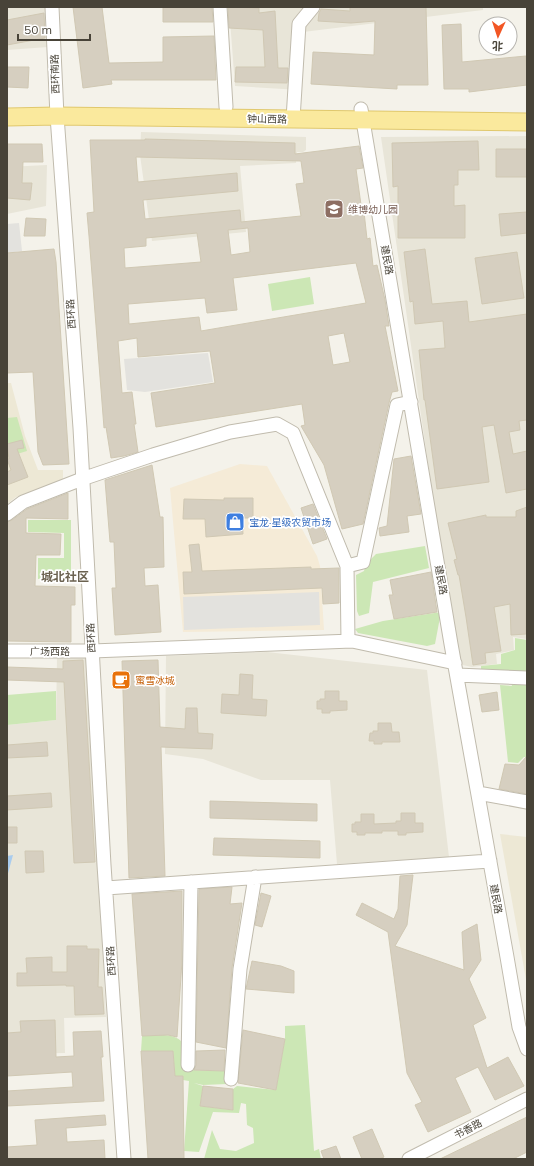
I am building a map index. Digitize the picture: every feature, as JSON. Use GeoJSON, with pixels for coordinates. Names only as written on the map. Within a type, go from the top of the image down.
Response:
{"type":"FeatureCollection","features":[{"type":"Feature","properties":{"kind":"main road","name":"钟山西路"},"geometry":{"type":"LineString","coordinates":[[7,106],[57,110],[362,115],[527,122]]}},
{"type":"Feature","properties":{"kind":"main road","name":"钟山西路"},"geometry":{"type":"LineString","coordinates":[[7,117],[57,110],[226,107],[293,114]]}},
{"type":"Feature","properties":{"kind":"main road","name":"钟山西路"},"geometry":{"type":"LineString","coordinates":[[362,115],[527,111]]}},
{"type":"Feature","properties":{"kind":"street","name":"西环南路"},"geometry":{"type":"LineString","coordinates":[[52,7],[57,110]]}},
{"type":"Feature","properties":{"kind":"street"},"geometry":{"type":"LineString","coordinates":[[220,7],[226,107]]}},
{"type":"Feature","properties":{"kind":"street"},"geometry":{"type":"LineString","coordinates":[[293,114],[299,24],[313,7]]}},
{"type":"Feature","properties":{"kind":"street","name":"西环路"},"geometry":{"type":"LineString","coordinates":[[57,110],[82,478],[106,888],[124,1159]]}},
{"type":"Feature","properties":{"kind":"street","name":"建民路"},"geometry":{"type":"LineString","coordinates":[[362,115],[410,402],[519,1027],[527,1049]]}},
{"type":"Feature","properties":{"kind":"street"},"geometry":{"type":"LineString","coordinates":[[347,566],[363,562],[397,405],[410,402]]}},
{"type":"Feature","properties":{"kind":"street"},"geometry":{"type":"LineString","coordinates":[[7,514],[23,502],[82,478],[230,432],[277,424],[293,433],[347,566],[348,641]]}},
{"type":"Feature","properties":{"kind":"street","name":"广场西路"},"geometry":{"type":"LineString","coordinates":[[7,651],[92,651],[352,641],[456,669],[527,678]]}},
{"type":"Feature","properties":{"kind":"street"},"geometry":{"type":"LineString","coordinates":[[478,793],[527,802]]}},
{"type":"Feature","properties":{"kind":"street"},"geometry":{"type":"LineString","coordinates":[[106,888],[490,860]]}},
{"type":"Feature","properties":{"kind":"street"},"geometry":{"type":"LineString","coordinates":[[231,1079],[240,969],[255,877]]}},
{"type":"Feature","properties":{"kind":"street"},"geometry":{"type":"LineString","coordinates":[[188,1066],[191,882]]}},
{"type":"Feature","properties":{"kind":"street","name":"书香路"},"geometry":{"type":"LineString","coordinates":[[409,1159],[527,1099]]}},
{"type":"Feature","properties":{"kind":"shaded area"},"geometry":{"type":"Polygon","coordinates":[[[7,7],[45,7],[48,47],[7,50],[7,7]]]}},
{"type":"Feature","properties":{"kind":"shaded area"},"geometry":{"type":"Polygon","coordinates":[[[229,7],[483,7],[483,10],[303,32],[300,90],[235,86],[229,7]]]}},
{"type":"Feature","properties":{"kind":"shaded area"},"geometry":{"type":"Polygon","coordinates":[[[141,132],[306,137],[306,150],[303,152],[297,152],[296,163],[240,166],[246,232],[152,241],[140,155],[141,132]]]}},
{"type":"Feature","properties":{"kind":"shaded area"},"geometry":{"type":"Polygon","coordinates":[[[527,136],[527,639],[513,637],[514,650],[496,654],[497,664],[472,667],[458,664],[381,137],[527,136]]]}},
{"type":"Feature","properties":{"kind":"shaded area"},"geometry":{"type":"Polygon","coordinates":[[[47,165],[46,206],[7,214],[7,167],[47,165]]]}},
{"type":"Feature","properties":{"kind":"shaded area"},"geometry":{"type":"Polygon","coordinates":[[[19,223],[22,251],[7,253],[7,224],[19,223]]]}},
{"type":"Feature","properties":{"kind":"shaded area"},"geometry":{"type":"Polygon","coordinates":[[[208,353],[213,382],[145,392],[127,390],[124,359],[208,353]]]}},
{"type":"Feature","properties":{"kind":"shaded area"},"geometry":{"type":"Polygon","coordinates":[[[7,383],[11,383],[25,436],[38,470],[63,470],[63,482],[16,497],[7,504],[7,383]]]}},
{"type":"Feature","properties":{"kind":"shaded area","name":"宝龙·星级农贸市场"},"geometry":{"type":"Polygon","coordinates":[[[240,464],[267,466],[317,556],[320,566],[324,630],[183,632],[170,488],[240,464]]]}},
{"type":"Feature","properties":{"kind":"shaded area"},"geometry":{"type":"Polygon","coordinates":[[[319,592],[320,625],[184,630],[183,597],[319,592]]]}},
{"type":"Feature","properties":{"kind":"shaded area"},"geometry":{"type":"Polygon","coordinates":[[[267,652],[427,670],[449,857],[337,864],[330,780],[261,780],[203,759],[165,754],[166,656],[267,652]]]}},
{"type":"Feature","properties":{"kind":"shaded area"},"geometry":{"type":"Polygon","coordinates":[[[87,657],[106,1017],[64,1018],[65,1053],[7,1054],[7,725],[56,720],[57,658],[87,657]]]}},
{"type":"Feature","properties":{"kind":"shaded area"},"geometry":{"type":"Polygon","coordinates":[[[500,834],[527,837],[527,985],[500,834]]]}},
{"type":"Feature","properties":{"kind":"green space"},"geometry":{"type":"Polygon","coordinates":[[[310,277],[314,304],[272,311],[268,284],[310,277]]]}},
{"type":"Feature","properties":{"kind":"green space"},"geometry":{"type":"Polygon","coordinates":[[[17,417],[27,451],[7,457],[7,418],[17,417]]]}},
{"type":"Feature","properties":{"kind":"green space"},"geometry":{"type":"Polygon","coordinates":[[[28,520],[71,520],[71,579],[38,579],[38,558],[64,558],[64,533],[28,532],[28,520]]]}},
{"type":"Feature","properties":{"kind":"green space"},"geometry":{"type":"Polygon","coordinates":[[[425,546],[429,568],[373,582],[369,613],[359,616],[357,611],[356,575],[364,571],[366,564],[376,554],[425,546]]]}},
{"type":"Feature","properties":{"kind":"green space"},"geometry":{"type":"Polygon","coordinates":[[[441,612],[435,644],[427,646],[358,633],[355,629],[383,621],[441,612]]]}},
{"type":"Feature","properties":{"kind":"green space"},"geometry":{"type":"Polygon","coordinates":[[[515,638],[527,640],[527,757],[524,757],[518,763],[508,762],[500,685],[512,686],[508,673],[481,672],[481,666],[501,664],[501,654],[515,650],[515,638]]]}},
{"type":"Feature","properties":{"kind":"green space"},"geometry":{"type":"Polygon","coordinates":[[[56,691],[56,720],[7,725],[7,695],[56,691]]]}},
{"type":"Feature","properties":{"kind":"green space"},"geometry":{"type":"Polygon","coordinates":[[[305,1025],[314,1151],[319,1149],[321,1159],[204,1159],[212,1130],[220,1149],[236,1151],[254,1143],[253,1128],[247,1125],[246,1104],[241,1103],[239,1113],[213,1112],[199,1152],[184,1151],[189,1081],[183,1080],[183,1076],[175,1076],[173,1051],[141,1051],[142,1036],[168,1035],[181,1041],[182,1067],[192,1070],[227,1071],[227,1084],[203,1085],[194,1083],[203,1086],[200,1106],[232,1110],[233,1089],[237,1086],[276,1090],[285,1039],[285,1026],[305,1025]]]}},
{"type":"Feature","properties":{"kind":"water"},"geometry":{"type":"Polygon","coordinates":[[[13,855],[7,877],[7,856],[13,855]]]}},
{"type":"Feature","properties":{"kind":"building"},"geometry":{"type":"Polygon","coordinates":[[[73,7],[102,7],[109,63],[163,62],[163,37],[214,36],[216,80],[111,80],[112,84],[83,88],[73,7]]]}},
{"type":"Feature","properties":{"kind":"building"},"geometry":{"type":"Polygon","coordinates":[[[163,7],[212,7],[213,22],[163,22],[163,7]]]}},
{"type":"Feature","properties":{"kind":"building"},"geometry":{"type":"Polygon","coordinates":[[[228,7],[259,8],[259,13],[275,11],[278,68],[288,68],[287,83],[235,82],[236,67],[265,67],[263,30],[229,28],[228,7]]]}},
{"type":"Feature","properties":{"kind":"building"},"geometry":{"type":"Polygon","coordinates":[[[350,7],[426,7],[428,85],[397,85],[397,89],[311,84],[313,52],[374,55],[375,21],[351,23],[318,21],[321,9],[350,11],[350,7]]]}},
{"type":"Feature","properties":{"kind":"building"},"geometry":{"type":"Polygon","coordinates":[[[44,13],[45,38],[7,45],[7,20],[44,13]]]}},
{"type":"Feature","properties":{"kind":"building"},"geometry":{"type":"Polygon","coordinates":[[[461,24],[462,62],[526,56],[527,85],[469,92],[469,89],[444,89],[442,25],[461,24]]]}},
{"type":"Feature","properties":{"kind":"building"},"geometry":{"type":"Polygon","coordinates":[[[7,67],[29,67],[28,88],[7,87],[7,67]]]}},
{"type":"Feature","properties":{"kind":"building"},"geometry":{"type":"Polygon","coordinates":[[[90,140],[295,143],[295,154],[359,146],[363,168],[356,169],[362,212],[364,212],[367,239],[370,238],[373,266],[377,265],[385,300],[389,326],[385,326],[398,391],[392,392],[389,403],[363,524],[342,529],[324,465],[301,426],[305,425],[302,404],[156,427],[151,393],[215,383],[210,351],[138,357],[137,338],[118,341],[122,393],[132,392],[138,452],[111,458],[106,427],[104,428],[87,213],[94,212],[90,140]],[[136,157],[138,182],[237,173],[238,191],[143,200],[145,219],[240,210],[241,222],[301,216],[296,184],[304,183],[301,161],[136,157]],[[248,228],[228,230],[231,255],[250,252],[248,228]],[[197,233],[146,238],[146,246],[124,248],[125,268],[201,262],[197,233]],[[356,263],[233,278],[237,310],[207,313],[205,298],[128,304],[129,324],[199,317],[201,331],[366,303],[356,263]],[[344,333],[328,336],[333,365],[350,362],[344,333]]]}},
{"type":"Feature","properties":{"kind":"building"},"geometry":{"type":"Polygon","coordinates":[[[478,141],[479,170],[458,170],[458,185],[454,185],[454,206],[465,205],[465,238],[398,238],[398,186],[393,187],[392,143],[478,141]]]}},
{"type":"Feature","properties":{"kind":"building"},"geometry":{"type":"Polygon","coordinates":[[[7,144],[42,144],[43,162],[23,162],[22,183],[32,183],[30,200],[7,198],[7,144]]]}},
{"type":"Feature","properties":{"kind":"building"},"geometry":{"type":"Polygon","coordinates":[[[496,149],[527,149],[527,177],[496,177],[496,149]]]}},
{"type":"Feature","properties":{"kind":"building"},"geometry":{"type":"Polygon","coordinates":[[[527,212],[527,233],[501,236],[499,214],[527,212]]]}},
{"type":"Feature","properties":{"kind":"building"},"geometry":{"type":"Polygon","coordinates":[[[26,218],[46,219],[45,236],[24,236],[26,218]]]}},
{"type":"Feature","properties":{"kind":"building"},"geometry":{"type":"Polygon","coordinates":[[[54,249],[69,464],[43,465],[38,452],[33,372],[7,373],[7,253],[54,249]]]}},
{"type":"Feature","properties":{"kind":"building"},"geometry":{"type":"Polygon","coordinates":[[[425,249],[432,304],[467,301],[469,322],[527,314],[527,420],[519,421],[520,430],[509,432],[513,454],[527,451],[527,489],[506,493],[494,425],[482,427],[489,482],[437,489],[424,400],[419,350],[445,348],[443,321],[415,324],[413,301],[410,302],[404,252],[425,249]]]}},
{"type":"Feature","properties":{"kind":"building"},"geometry":{"type":"Polygon","coordinates":[[[517,252],[524,298],[482,304],[475,258],[517,252]]]}},
{"type":"Feature","properties":{"kind":"building"},"geometry":{"type":"Polygon","coordinates":[[[22,440],[24,448],[17,449],[28,477],[7,485],[7,472],[11,470],[7,459],[9,459],[7,444],[22,440]]]}},
{"type":"Feature","properties":{"kind":"building"},"geometry":{"type":"Polygon","coordinates":[[[411,456],[421,514],[407,516],[409,532],[380,536],[379,528],[387,526],[394,459],[411,456]]]}},
{"type":"Feature","properties":{"kind":"building"},"geometry":{"type":"Polygon","coordinates":[[[152,465],[160,517],[163,517],[164,567],[144,568],[145,586],[158,585],[161,632],[115,635],[112,588],[116,588],[114,542],[110,542],[105,480],[152,465]]]}},
{"type":"Feature","properties":{"kind":"building"},"geometry":{"type":"Polygon","coordinates":[[[68,493],[68,519],[26,518],[26,533],[61,534],[60,555],[36,555],[35,586],[75,587],[75,605],[71,605],[71,642],[7,641],[7,522],[27,509],[68,493]]]}},
{"type":"Feature","properties":{"kind":"building"},"geometry":{"type":"Polygon","coordinates":[[[224,498],[253,498],[253,518],[242,518],[243,534],[206,537],[205,519],[183,519],[184,499],[224,500],[224,498]]]}},
{"type":"Feature","properties":{"kind":"building"},"geometry":{"type":"Polygon","coordinates":[[[313,504],[327,539],[313,544],[301,508],[313,504]]]}},
{"type":"Feature","properties":{"kind":"building"},"geometry":{"type":"Polygon","coordinates":[[[527,507],[526,634],[511,635],[510,604],[494,607],[501,651],[485,653],[486,663],[473,665],[459,575],[454,560],[457,559],[448,523],[486,515],[486,517],[516,517],[516,511],[527,507]]]}},
{"type":"Feature","properties":{"kind":"building"},"geometry":{"type":"Polygon","coordinates":[[[199,544],[202,571],[311,567],[311,569],[339,568],[339,603],[323,604],[322,588],[184,594],[183,572],[192,572],[189,545],[199,544]]]}},
{"type":"Feature","properties":{"kind":"building"},"geometry":{"type":"Polygon","coordinates":[[[431,572],[437,612],[394,619],[389,595],[393,595],[390,580],[431,572]]]}},
{"type":"Feature","properties":{"kind":"building"},"geometry":{"type":"Polygon","coordinates":[[[83,660],[95,862],[74,863],[64,682],[7,680],[7,667],[63,669],[63,661],[83,660]]]}},
{"type":"Feature","properties":{"kind":"building"},"geometry":{"type":"Polygon","coordinates":[[[158,660],[160,727],[185,729],[186,708],[197,708],[198,733],[213,734],[212,749],[161,747],[165,876],[129,878],[122,661],[158,660]]]}},
{"type":"Feature","properties":{"kind":"building"},"geometry":{"type":"Polygon","coordinates":[[[240,674],[253,675],[252,699],[267,700],[266,716],[221,713],[222,694],[239,695],[240,674]]]}},
{"type":"Feature","properties":{"kind":"building"},"geometry":{"type":"Polygon","coordinates":[[[325,691],[339,691],[339,701],[347,701],[347,710],[322,713],[322,709],[317,709],[317,701],[320,701],[320,699],[325,699],[325,691]]]}},
{"type":"Feature","properties":{"kind":"building"},"geometry":{"type":"Polygon","coordinates":[[[497,692],[499,710],[482,712],[479,695],[497,692]]]}},
{"type":"Feature","properties":{"kind":"building"},"geometry":{"type":"Polygon","coordinates":[[[378,723],[391,723],[392,732],[399,732],[400,742],[382,742],[382,744],[374,744],[374,741],[369,741],[370,733],[373,733],[373,731],[378,731],[378,723]]]}},
{"type":"Feature","properties":{"kind":"building"},"geometry":{"type":"Polygon","coordinates":[[[47,742],[48,756],[7,758],[7,745],[47,742]]]}},
{"type":"Feature","properties":{"kind":"building"},"geometry":{"type":"Polygon","coordinates":[[[527,756],[527,794],[499,789],[505,764],[519,765],[527,756]]]}},
{"type":"Feature","properties":{"kind":"building"},"geometry":{"type":"Polygon","coordinates":[[[51,793],[52,807],[7,810],[7,796],[51,793]]]}},
{"type":"Feature","properties":{"kind":"building"},"geometry":{"type":"Polygon","coordinates":[[[210,801],[317,804],[317,821],[210,818],[210,801]]]}},
{"type":"Feature","properties":{"kind":"building"},"geometry":{"type":"Polygon","coordinates":[[[401,813],[415,813],[415,823],[423,823],[423,832],[398,835],[398,831],[382,831],[382,833],[365,833],[365,835],[357,835],[357,832],[352,832],[352,824],[355,824],[355,822],[361,822],[361,814],[374,814],[374,824],[396,823],[396,821],[401,821],[401,813]]]}},
{"type":"Feature","properties":{"kind":"building"},"geometry":{"type":"Polygon","coordinates":[[[7,827],[17,827],[17,843],[7,843],[7,827]]]}},
{"type":"Feature","properties":{"kind":"building"},"geometry":{"type":"Polygon","coordinates":[[[214,838],[320,841],[320,858],[213,855],[214,838]]]}},
{"type":"Feature","properties":{"kind":"building"},"geometry":{"type":"Polygon","coordinates":[[[25,851],[43,851],[44,872],[26,873],[25,851]]]}},
{"type":"Feature","properties":{"kind":"building"},"geometry":{"type":"Polygon","coordinates":[[[413,875],[407,925],[395,946],[464,970],[462,932],[477,924],[481,960],[469,979],[486,1018],[473,1025],[487,1068],[508,1057],[524,1086],[495,1100],[478,1067],[455,1078],[471,1112],[428,1132],[415,1105],[422,1102],[407,1073],[388,932],[356,915],[362,903],[394,919],[398,909],[400,876],[413,875]]]}},
{"type":"Feature","properties":{"kind":"building"},"geometry":{"type":"Polygon","coordinates":[[[232,887],[230,904],[242,903],[232,968],[226,1048],[196,1042],[199,889],[232,887]]]}},
{"type":"Feature","properties":{"kind":"building"},"geometry":{"type":"Polygon","coordinates":[[[182,891],[182,961],[177,1037],[168,1035],[142,1036],[132,894],[182,891]]]}},
{"type":"Feature","properties":{"kind":"building"},"geometry":{"type":"Polygon","coordinates":[[[261,893],[271,896],[262,927],[255,925],[261,893]]]}},
{"type":"Feature","properties":{"kind":"building"},"geometry":{"type":"Polygon","coordinates":[[[67,946],[87,946],[87,949],[99,949],[98,987],[102,987],[104,1014],[75,1015],[74,986],[17,986],[17,973],[27,973],[26,958],[52,957],[52,972],[67,972],[67,946]]]}},
{"type":"Feature","properties":{"kind":"building"},"geometry":{"type":"Polygon","coordinates":[[[252,961],[281,966],[294,971],[294,993],[246,989],[252,961]]]}},
{"type":"Feature","properties":{"kind":"building"},"geometry":{"type":"Polygon","coordinates":[[[55,1020],[56,1057],[74,1056],[73,1032],[101,1031],[104,1101],[7,1106],[7,1091],[73,1087],[72,1072],[7,1076],[7,1033],[21,1032],[20,1021],[55,1020]]]}},
{"type":"Feature","properties":{"kind":"building"},"geometry":{"type":"Polygon","coordinates":[[[243,1030],[285,1039],[276,1090],[238,1083],[243,1030]]]}},
{"type":"Feature","properties":{"kind":"building"},"geometry":{"type":"Polygon","coordinates":[[[225,1050],[224,1071],[194,1070],[196,1065],[196,1051],[225,1050]]]}},
{"type":"Feature","properties":{"kind":"building"},"geometry":{"type":"Polygon","coordinates":[[[141,1051],[173,1051],[175,1076],[183,1076],[184,1159],[148,1159],[141,1051]]]}},
{"type":"Feature","properties":{"kind":"building"},"geometry":{"type":"Polygon","coordinates":[[[203,1086],[233,1089],[233,1110],[200,1106],[203,1086]]]}},
{"type":"Feature","properties":{"kind":"building"},"geometry":{"type":"Polygon","coordinates":[[[105,1115],[106,1125],[66,1128],[67,1142],[104,1140],[105,1159],[7,1159],[7,1147],[37,1145],[35,1120],[105,1115]]]}},
{"type":"Feature","properties":{"kind":"building"},"geometry":{"type":"Polygon","coordinates":[[[527,1117],[527,1152],[513,1159],[440,1159],[527,1117]]]}},
{"type":"Feature","properties":{"kind":"building"},"geometry":{"type":"Polygon","coordinates":[[[372,1129],[384,1157],[379,1159],[362,1159],[353,1137],[372,1129]]]}},
{"type":"Feature","properties":{"kind":"building"},"geometry":{"type":"Polygon","coordinates":[[[336,1146],[341,1159],[324,1159],[321,1151],[336,1146]]]}},
{"type":"Feature","properties":{"kind":"place","name":"维博幼儿园"},"geometry":{"type":"Point","coordinates":[334,209]}},
{"type":"Feature","properties":{"kind":"place","name":"宝龙·星级农贸市场"},"geometry":{"type":"Point","coordinates":[235,522]}},
{"type":"Feature","properties":{"kind":"place","name":"蜜雪冰城"},"geometry":{"type":"Point","coordinates":[121,680]}},
{"type":"Feature","properties":{"kind":"district","name":"城北社区"},"geometry":{"type":"Point","coordinates":[65,576]}}]}
